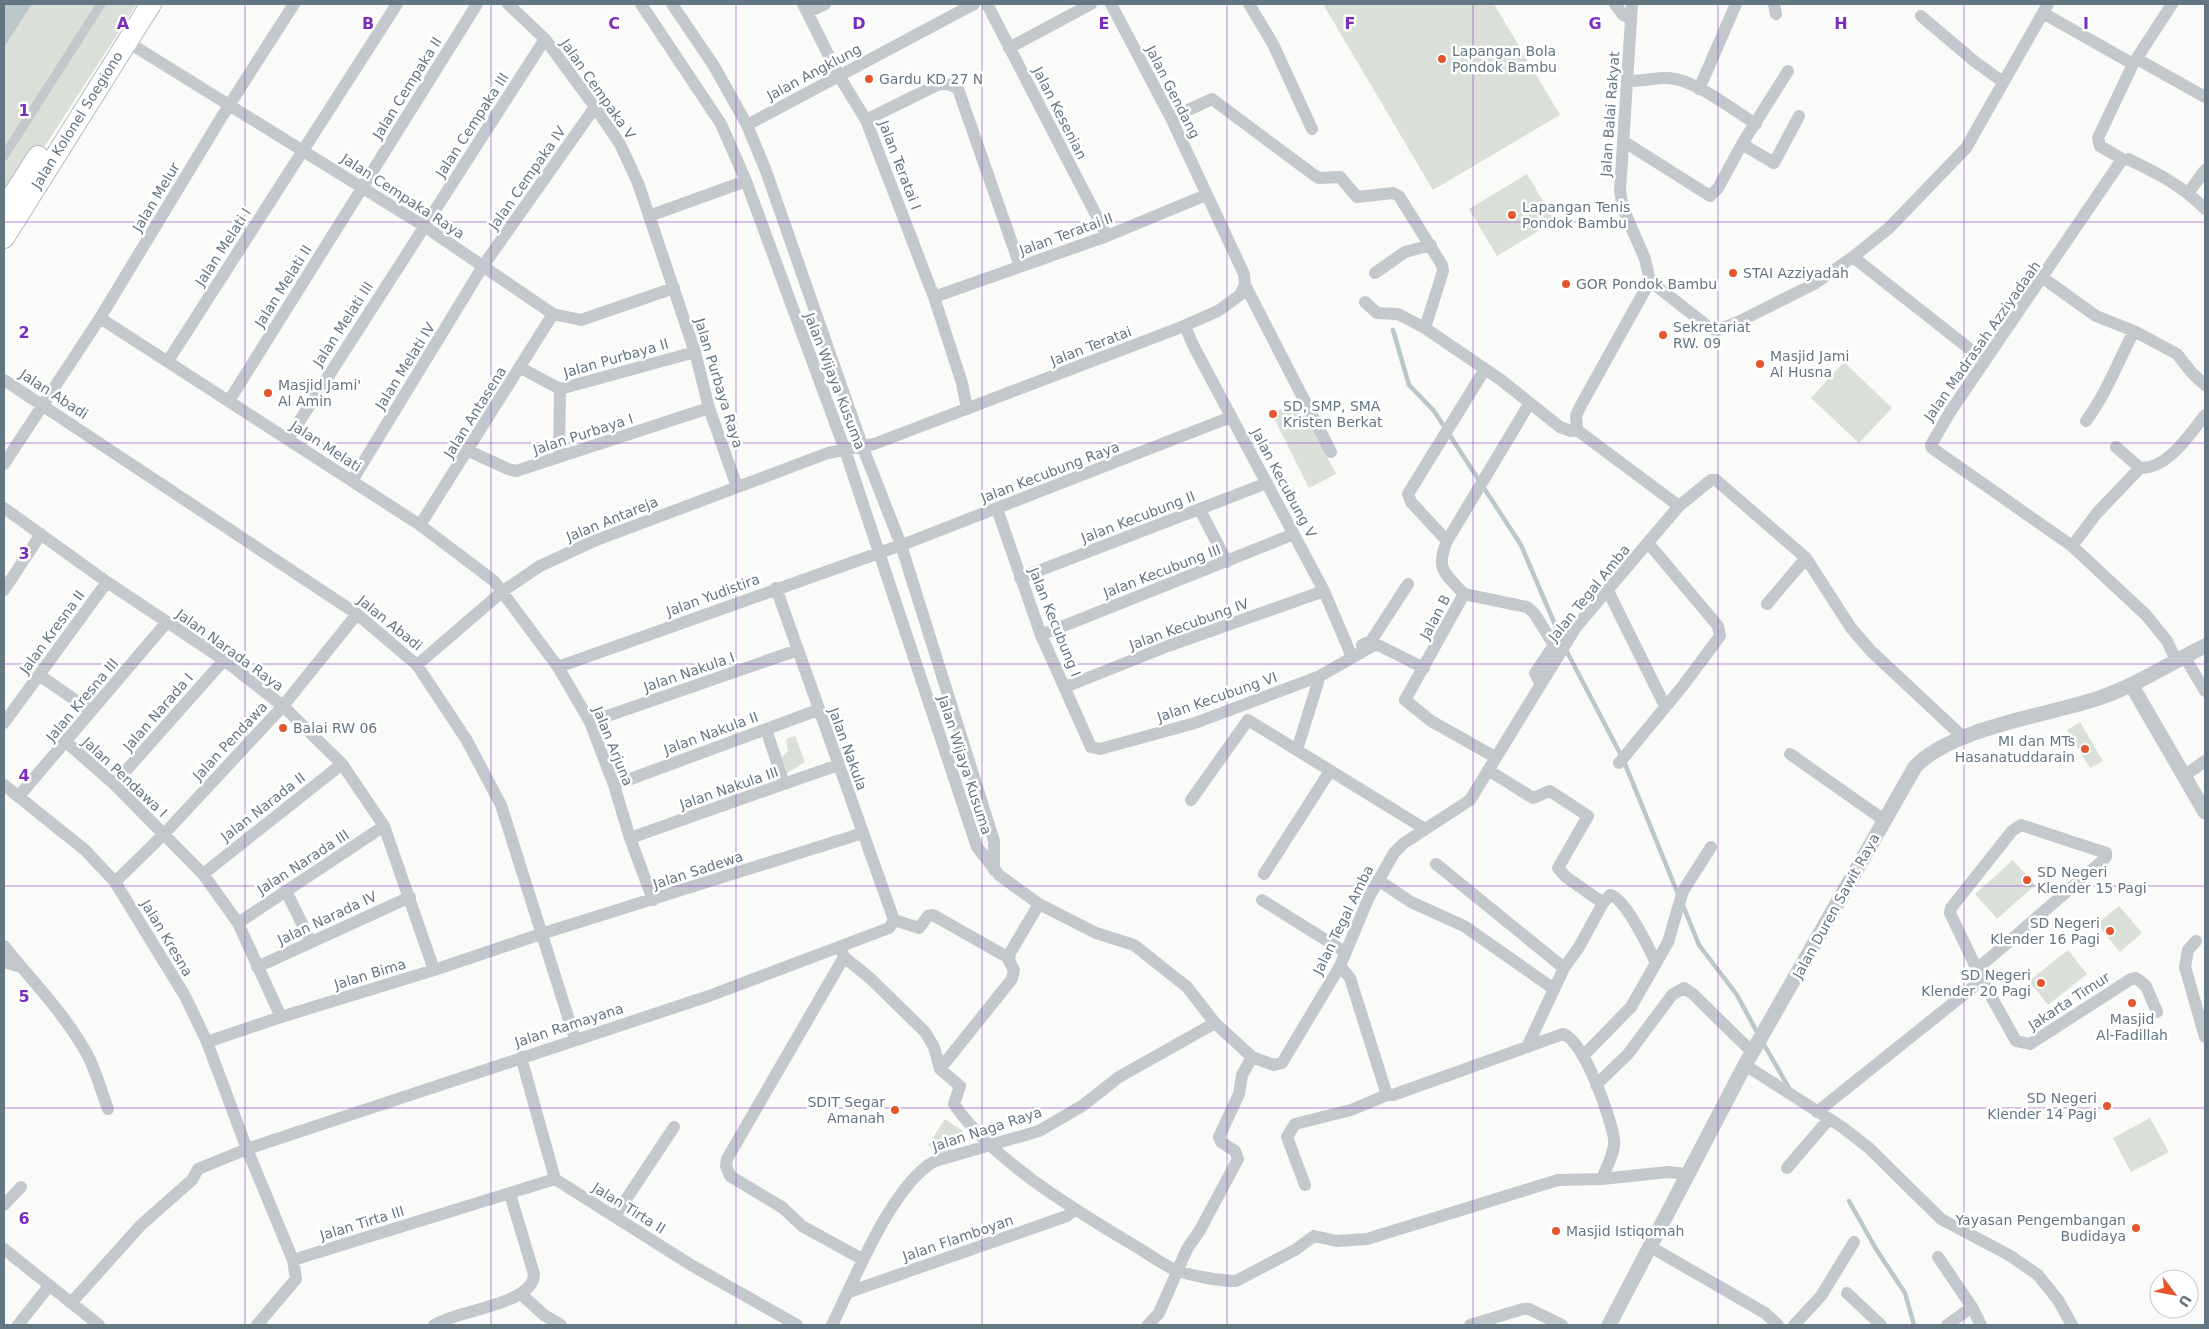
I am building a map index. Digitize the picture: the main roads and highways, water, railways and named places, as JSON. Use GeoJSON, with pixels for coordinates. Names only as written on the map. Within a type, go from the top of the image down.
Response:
{"type":"FeatureCollection","features":[{"type":"Feature","properties":{"kind":"main road","name":"Jalan Kolonel Soegiono"},"geometry":{"type":"LineString","coordinates":[[4,209],[137,4]]}},
{"type":"Feature","properties":{"kind":"main road","name":"Jalan Kolonel Soegiono"},"geometry":{"type":"LineString","coordinates":[[4,238],[151,4]]}},
{"type":"Feature","properties":{"kind":"waterway"},"geometry":{"type":"LineString","coordinates":[[1393,330],[1409,385],[1434,411],[1521,545],[1565,648],[1623,759],[1678,894]]}},
{"type":"Feature","properties":{"kind":"waterway"},"geometry":{"type":"LineString","coordinates":[[1682,903],[1699,945],[1737,995],[1758,1034]]}},
{"type":"Feature","properties":{"kind":"waterway"},"geometry":{"type":"LineString","coordinates":[[1762,1041],[1789,1088]]}},
{"type":"Feature","properties":{"kind":"waterway"},"geometry":{"type":"LineString","coordinates":[[1849,1201],[1876,1249],[1905,1293],[1914,1325]]}},
{"type":"Feature","properties":{"kind":"place","name":"Lapangan Bola Pondok Bambu"},"geometry":{"type":"Point","coordinates":[1442,59]}},
{"type":"Feature","properties":{"kind":"place","name":"Gardu KD 27 N"},"geometry":{"type":"Point","coordinates":[869,79]}},
{"type":"Feature","properties":{"kind":"place","name":"Lapangan Tenis Pondok Bambu"},"geometry":{"type":"Point","coordinates":[1512,215]}},
{"type":"Feature","properties":{"kind":"place","name":"STAI Azziyadah"},"geometry":{"type":"Point","coordinates":[1733,273]}},
{"type":"Feature","properties":{"kind":"place","name":"GOR Pondok Bambu"},"geometry":{"type":"Point","coordinates":[1566,284]}},
{"type":"Feature","properties":{"kind":"place","name":"Sekretariat RW. 09"},"geometry":{"type":"Point","coordinates":[1663,335]}},
{"type":"Feature","properties":{"kind":"place","name":"Masjid Jami Al Husna"},"geometry":{"type":"Point","coordinates":[1760,364]}},
{"type":"Feature","properties":{"kind":"place","name":"Masjid Jami' Al Amin"},"geometry":{"type":"Point","coordinates":[268,393]}},
{"type":"Feature","properties":{"kind":"place","name":"SD, SMP, SMA Kristen Berkat"},"geometry":{"type":"Point","coordinates":[1273,414]}},
{"type":"Feature","properties":{"kind":"place","name":"Balai RW 06"},"geometry":{"type":"Point","coordinates":[283,728]}},
{"type":"Feature","properties":{"kind":"place","name":"MI dan MTs Hasanatuddarain"},"geometry":{"type":"Point","coordinates":[2085,749]}},
{"type":"Feature","properties":{"kind":"place","name":"SD Negeri Klender 15 Pagi"},"geometry":{"type":"Point","coordinates":[2027,880]}},
{"type":"Feature","properties":{"kind":"place","name":"SD Negeri Klender 16 Pagi"},"geometry":{"type":"Point","coordinates":[2110,931]}},
{"type":"Feature","properties":{"kind":"place","name":"SD Negeri Klender 20 Pagi"},"geometry":{"type":"Point","coordinates":[2041,983]}},
{"type":"Feature","properties":{"kind":"place","name":"Masjid Al-Fadillah"},"geometry":{"type":"Point","coordinates":[2132,1003]}},
{"type":"Feature","properties":{"kind":"place","name":"SD Negeri Klender 14 Pagi"},"geometry":{"type":"Point","coordinates":[2107,1106]}},
{"type":"Feature","properties":{"kind":"place","name":"SDIT Segar Amanah"},"geometry":{"type":"Point","coordinates":[895,1110]}},
{"type":"Feature","properties":{"kind":"place","name":"Yayasan Pengembangan Budidaya"},"geometry":{"type":"Point","coordinates":[2136,1228]}},
{"type":"Feature","properties":{"kind":"place","name":"Masjid Istiqomah"},"geometry":{"type":"Point","coordinates":[1556,1231]}}]}
